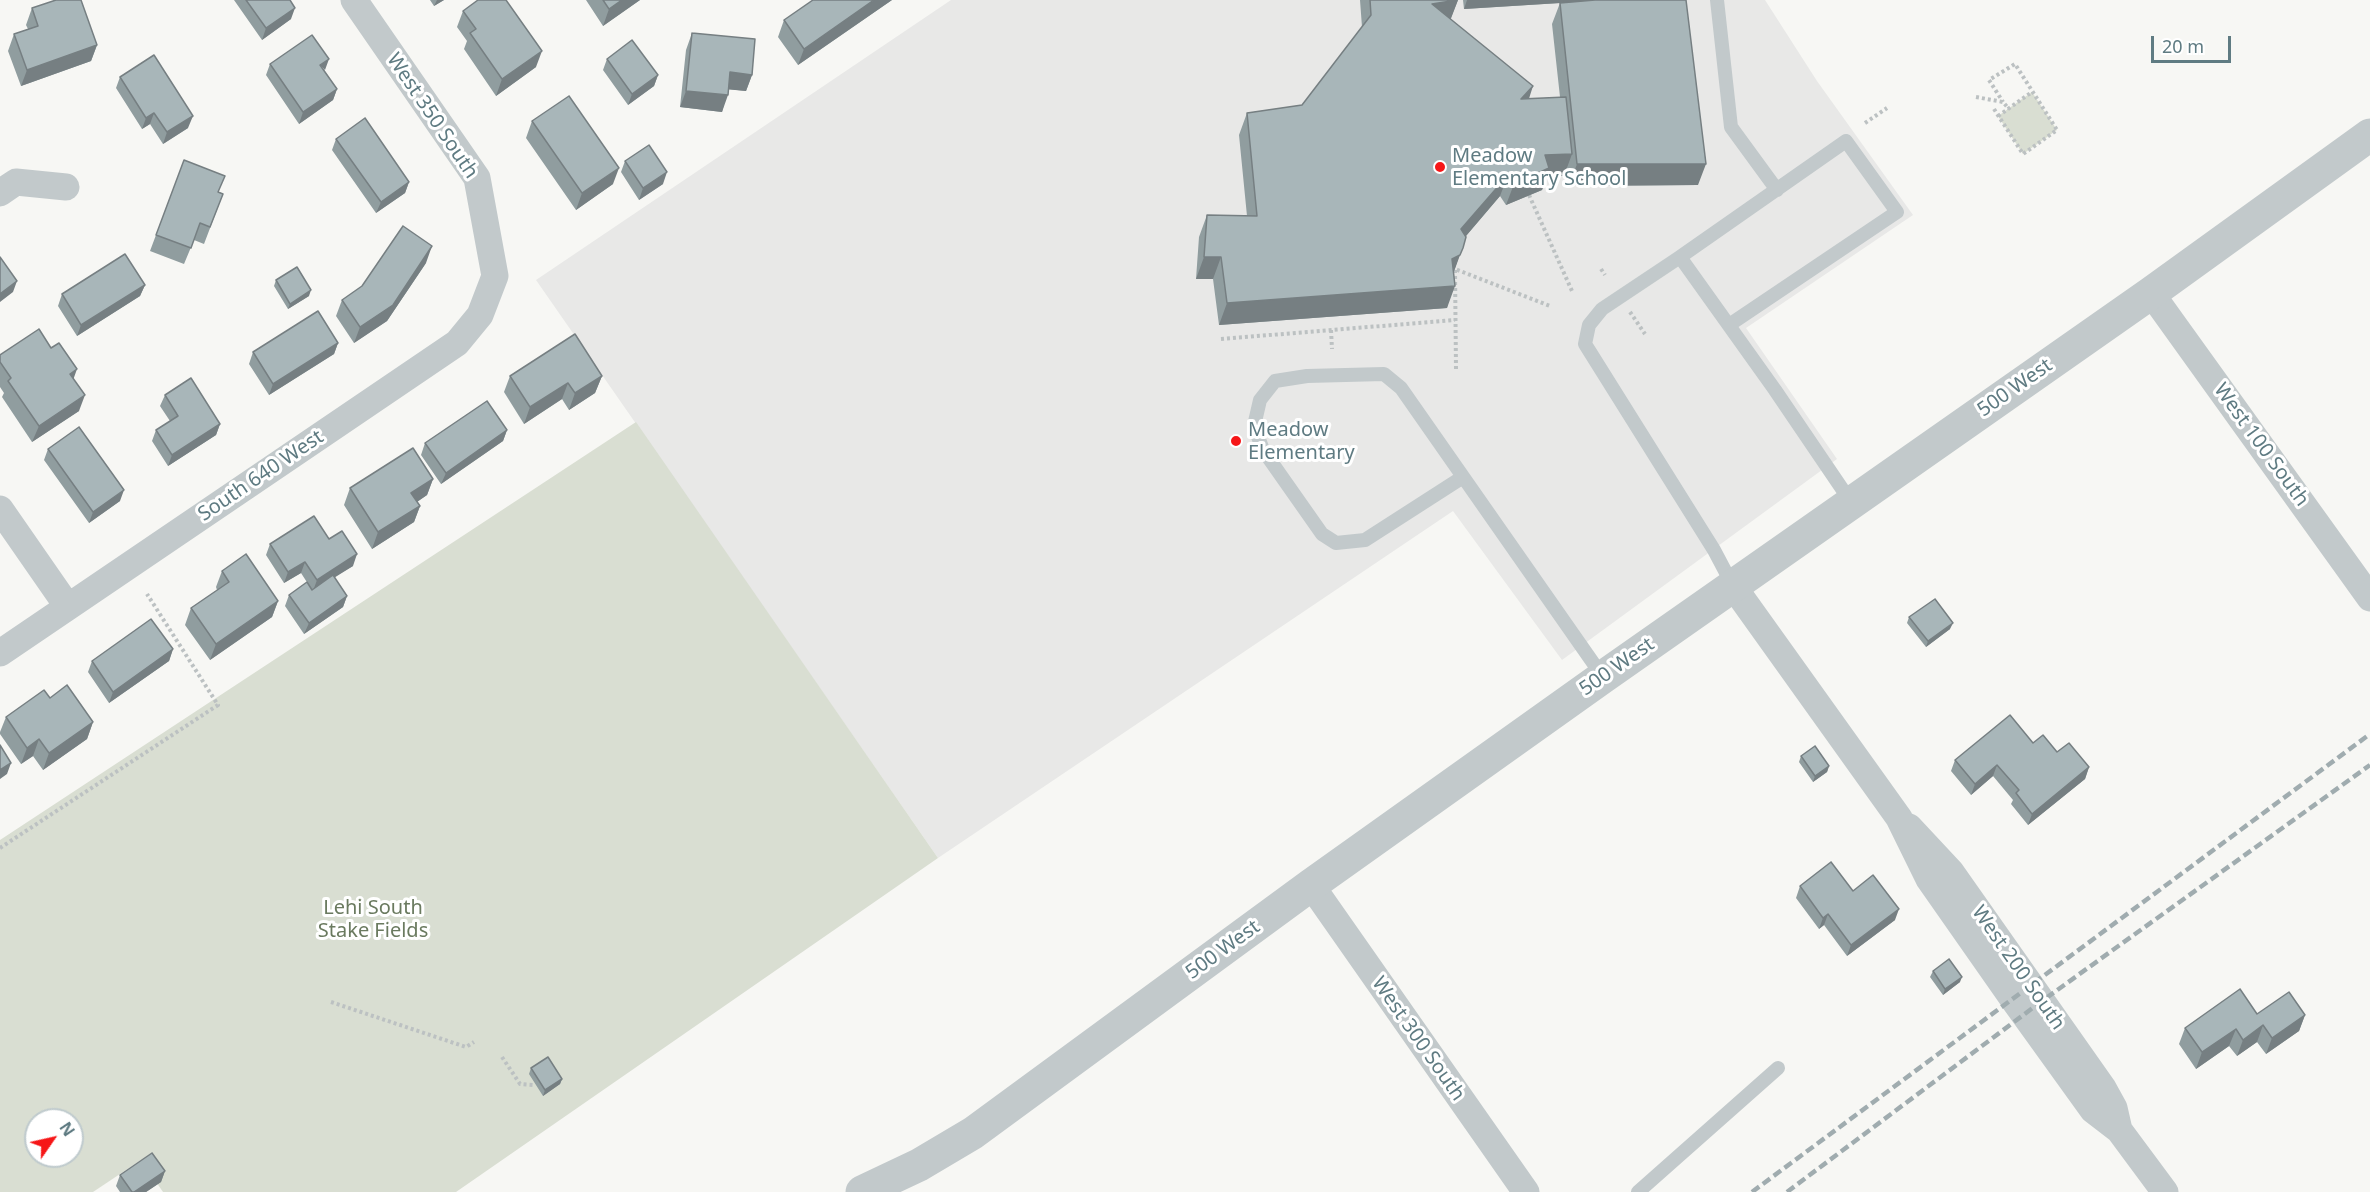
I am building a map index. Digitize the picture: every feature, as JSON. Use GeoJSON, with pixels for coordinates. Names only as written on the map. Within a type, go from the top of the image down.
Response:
{"type":"FeatureCollection","features":[{"type":"Feature","properties":{"kind":"street","name":"West 350 South"},"geometry":{"type":"LineString","coordinates":[[354,0],[477,178],[495,276]]}},
{"type":"Feature","properties":{"kind":"street","name":"500 West"},"geometry":{"type":"LineString","coordinates":[[862,1192],[919,1165],[973,1133],[1311,885],[1851,502],[2151,293],[2370,135]]}},
{"type":"Feature","properties":{"kind":"street"},"geometry":{"type":"LineString","coordinates":[[0,193],[16,182],[66,187]]}},
{"type":"Feature","properties":{"kind":"street","name":"South 640 West"},"geometry":{"type":"LineString","coordinates":[[0,653],[457,343],[480,315],[495,276]]}},
{"type":"Feature","properties":{"kind":"street","name":"West 100 South"},"geometry":{"type":"LineString","coordinates":[[2151,293],[2370,597]]}},
{"type":"Feature","properties":{"kind":"street"},"geometry":{"type":"LineString","coordinates":[[0,509],[68,607]]}},
{"type":"Feature","properties":{"kind":"street","name":"West 200 South"},"geometry":{"type":"LineString","coordinates":[[1733,586],[1899,818],[1928,844],[1951,872],[2103,1088],[2114,1108],[2119,1130],[2165,1192]]}},
{"type":"Feature","properties":{"kind":"street","name":"West 300 South"},"geometry":{"type":"LineString","coordinates":[[1311,885],[1526,1192]]}},
{"type":"Feature","properties":{"kind":"lane"},"geometry":{"type":"LineString","coordinates":[[1717,0],[1731,127],[1776,190]]}},
{"type":"Feature","properties":{"kind":"lane"},"geometry":{"type":"LineString","coordinates":[[1729,325],[1897,212],[1846,141],[1602,309],[1589,325],[1585,344],[1714,550],[1733,586]]}},
{"type":"Feature","properties":{"kind":"lane"},"geometry":{"type":"LineString","coordinates":[[1680,257],[1851,502]]}},
{"type":"Feature","properties":{"kind":"lane"},"geometry":{"type":"LineString","coordinates":[[1463,477],[1365,540],[1336,543],[1322,534],[1263,450],[1254,426],[1260,400],[1275,381],[1307,376],[1384,374],[1401,388],[1603,677]]}},
{"type":"Feature","properties":{"kind":"lane"},"geometry":{"type":"LineString","coordinates":[[1638,1192],[1778,1068]]}},
{"type":"Feature","properties":{"kind":"path"},"geometry":{"type":"LineString","coordinates":[[1994,109],[2023,154],[2057,130],[2014,64],[1989,80],[2009,109]]}},
{"type":"Feature","properties":{"kind":"path"},"geometry":{"type":"LineString","coordinates":[[1998,116],[2032,92]]}},
{"type":"Feature","properties":{"kind":"path"},"geometry":{"type":"LineString","coordinates":[[1976,97],[2003,102]]}},
{"type":"Feature","properties":{"kind":"path"},"geometry":{"type":"LineString","coordinates":[[1864,123],[1887,108]]}},
{"type":"Feature","properties":{"kind":"path"},"geometry":{"type":"LineString","coordinates":[[1529,195],[1572,291]]}},
{"type":"Feature","properties":{"kind":"path"},"geometry":{"type":"LineString","coordinates":[[1601,268],[1605,276]]}},
{"type":"Feature","properties":{"kind":"path"},"geometry":{"type":"LineString","coordinates":[[1456,369],[1455,269],[1550,306]]}},
{"type":"Feature","properties":{"kind":"path"},"geometry":{"type":"LineString","coordinates":[[1624,304],[1645,334]]}},
{"type":"Feature","properties":{"kind":"path"},"geometry":{"type":"LineString","coordinates":[[1221,339],[1455,320]]}},
{"type":"Feature","properties":{"kind":"path"},"geometry":{"type":"LineString","coordinates":[[1331,330],[1332,349]]}},
{"type":"Feature","properties":{"kind":"path"},"geometry":{"type":"LineString","coordinates":[[0,848],[218,705],[147,594]]}},
{"type":"Feature","properties":{"kind":"path"},"geometry":{"type":"LineString","coordinates":[[331,1002],[466,1047],[474,1042]]}},
{"type":"Feature","properties":{"kind":"path"},"geometry":{"type":"LineString","coordinates":[[502,1057],[520,1084],[533,1085]]}},
{"type":"Feature","properties":{"kind":"shaded area","name":"Meadow Elementary"},"geometry":{"type":"Polygon","coordinates":[[[951,0],[1765,0],[1817,81],[1913,215],[1746,328],[1837,459],[1562,660],[1453,511],[938,858],[536,280],[951,0]]]}},
{"type":"Feature","properties":{"kind":"green space"},"geometry":{"type":"Polygon","coordinates":[[[2032,92],[2057,130],[2023,154],[1998,116],[2032,92]]]}},
{"type":"Feature","properties":{"kind":"green space","name":"Lehi South Stake Fields"},"geometry":{"type":"Polygon","coordinates":[[[636,422],[938,858],[456,1192],[163,1192],[141,1160],[93,1192],[0,1192],[0,840],[636,422]]]}},
{"type":"Feature","properties":{"kind":"building"},"geometry":{"type":"Polygon","coordinates":[[[56,0],[81,0],[97,45],[27,70],[14,34],[38,26],[32,8],[56,0]]]}},
{"type":"Feature","properties":{"kind":"building"},"geometry":{"type":"Polygon","coordinates":[[[246,0],[290,0],[295,8],[266,28],[246,0]]]}},
{"type":"Feature","properties":{"kind":"building"},"geometry":{"type":"Polygon","coordinates":[[[478,0],[506,0],[542,51],[502,79],[470,33],[476,29],[463,11],[478,0]]]}},
{"type":"Feature","properties":{"kind":"building"},"geometry":{"type":"Polygon","coordinates":[[[603,0],[622,0],[609,9],[603,0]]]}},
{"type":"Feature","properties":{"kind":"building"},"geometry":{"type":"Polygon","coordinates":[[[813,0],[874,0],[804,49],[784,20],[813,0]]]}},
{"type":"Feature","properties":{"kind":"building"},"geometry":{"type":"Polygon","coordinates":[[[1370,0],[1457,0],[1432,4],[1533,86],[1521,99],[1566,97],[1572,154],[1545,155],[1549,168],[1514,184],[1508,175],[1461,229],[1466,237],[1463,248],[1460,255],[1452,259],[1455,286],[1227,303],[1221,257],[1204,257],[1207,215],[1257,216],[1247,113],[1302,105],[1371,15],[1370,0]]]}},
{"type":"Feature","properties":{"kind":"building"},"geometry":{"type":"Polygon","coordinates":[[[1595,0],[1686,0],[1706,164],[1577,164],[1560,3],[1595,0]]]}},
{"type":"Feature","properties":{"kind":"building"},"geometry":{"type":"Polygon","coordinates":[[[692,33],[755,39],[752,75],[730,72],[728,95],[686,91],[692,33]]]}},
{"type":"Feature","properties":{"kind":"building"},"geometry":{"type":"Polygon","coordinates":[[[312,35],[329,59],[320,65],[337,89],[303,112],[270,64],[312,35]]]}},
{"type":"Feature","properties":{"kind":"building"},"geometry":{"type":"Polygon","coordinates":[[[632,40],[658,75],[632,94],[607,59],[632,40]]]}},
{"type":"Feature","properties":{"kind":"building"},"geometry":{"type":"Polygon","coordinates":[[[154,55],[193,116],[167,132],[154,113],[146,118],[120,77],[154,55]]]}},
{"type":"Feature","properties":{"kind":"building"},"geometry":{"type":"Polygon","coordinates":[[[569,96],[619,168],[582,193],[532,121],[569,96]]]}},
{"type":"Feature","properties":{"kind":"building"},"geometry":{"type":"Polygon","coordinates":[[[365,118],[409,182],[381,202],[336,139],[365,118]]]}},
{"type":"Feature","properties":{"kind":"building"},"geometry":{"type":"Polygon","coordinates":[[[649,145],[667,172],[643,188],[625,161],[649,145]]]}},
{"type":"Feature","properties":{"kind":"building"},"geometry":{"type":"Polygon","coordinates":[[[184,160],[225,176],[218,192],[223,194],[210,227],[200,223],[191,248],[156,235],[184,160]]]}},
{"type":"Feature","properties":{"kind":"building"},"geometry":{"type":"Polygon","coordinates":[[[403,226],[432,246],[393,305],[360,327],[342,300],[362,286],[403,226]]]}},
{"type":"Feature","properties":{"kind":"building"},"geometry":{"type":"Polygon","coordinates":[[[125,254],[145,285],[81,325],[62,294],[125,254]]]}},
{"type":"Feature","properties":{"kind":"building"},"geometry":{"type":"Polygon","coordinates":[[[0,257],[17,281],[0,294],[0,257]]]}},
{"type":"Feature","properties":{"kind":"building"},"geometry":{"type":"Polygon","coordinates":[[[297,267],[311,290],[290,304],[276,280],[297,267]]]}},
{"type":"Feature","properties":{"kind":"building"},"geometry":{"type":"Polygon","coordinates":[[[318,311],[338,343],[273,384],[253,352],[318,311]]]}},
{"type":"Feature","properties":{"kind":"building"},"geometry":{"type":"Polygon","coordinates":[[[39,329],[51,348],[59,343],[77,369],[70,374],[85,395],[39,426],[8,381],[11,378],[0,362],[0,355],[39,329]]]}},
{"type":"Feature","properties":{"kind":"building"},"geometry":{"type":"Polygon","coordinates":[[[575,334],[602,376],[575,393],[568,383],[530,407],[510,376],[575,334]]]}},
{"type":"Feature","properties":{"kind":"building"},"geometry":{"type":"Polygon","coordinates":[[[191,378],[220,424],[172,455],[156,430],[178,416],[165,395],[191,378]]]}},
{"type":"Feature","properties":{"kind":"building"},"geometry":{"type":"Polygon","coordinates":[[[487,401],[507,430],[446,473],[425,443],[487,401]]]}},
{"type":"Feature","properties":{"kind":"building"},"geometry":{"type":"Polygon","coordinates":[[[79,427],[124,490],[93,512],[48,449],[79,427]]]}},
{"type":"Feature","properties":{"kind":"building"},"geometry":{"type":"Polygon","coordinates":[[[413,448],[433,479],[411,493],[420,506],[378,532],[350,488],[413,448]]]}},
{"type":"Feature","properties":{"kind":"building"},"geometry":{"type":"Polygon","coordinates":[[[314,516],[329,539],[342,531],[357,554],[317,580],[305,562],[288,572],[270,544],[314,516]]]}},
{"type":"Feature","properties":{"kind":"building"},"geometry":{"type":"Polygon","coordinates":[[[246,554],[278,601],[216,644],[191,608],[229,582],[222,571],[246,554]]]}},
{"type":"Feature","properties":{"kind":"building"},"geometry":{"type":"Polygon","coordinates":[[[333,575],[347,596],[309,623],[289,595],[307,582],[312,590],[333,575]]]}},
{"type":"Feature","properties":{"kind":"building"},"geometry":{"type":"Polygon","coordinates":[[[1935,599],[1953,623],[1928,641],[1909,617],[1935,599]]]}},
{"type":"Feature","properties":{"kind":"building"},"geometry":{"type":"Polygon","coordinates":[[[151,619],[173,649],[113,692],[92,661],[151,619]]]}},
{"type":"Feature","properties":{"kind":"building"},"geometry":{"type":"Polygon","coordinates":[[[67,685],[93,722],[49,753],[39,739],[27,748],[6,717],[44,690],[50,698],[67,685]]]}},
{"type":"Feature","properties":{"kind":"building"},"geometry":{"type":"Polygon","coordinates":[[[2010,715],[2033,743],[2043,735],[2057,752],[2069,743],[2089,767],[2032,814],[2016,793],[2019,790],[1997,765],[1975,784],[1955,760],[2010,715]]]}},
{"type":"Feature","properties":{"kind":"building"},"geometry":{"type":"Polygon","coordinates":[[[0,745],[11,763],[0,770],[0,745]]]}},
{"type":"Feature","properties":{"kind":"building"},"geometry":{"type":"Polygon","coordinates":[[[1815,746],[1829,766],[1815,776],[1801,756],[1815,746]]]}},
{"type":"Feature","properties":{"kind":"building"},"geometry":{"type":"Polygon","coordinates":[[[1831,862],[1853,891],[1873,875],[1899,909],[1851,945],[1828,914],[1823,918],[1800,886],[1831,862]]]}},
{"type":"Feature","properties":{"kind":"building"},"geometry":{"type":"Polygon","coordinates":[[[1949,959],[1962,977],[1945,989],[1933,971],[1949,959]]]}},
{"type":"Feature","properties":{"kind":"building"},"geometry":{"type":"Polygon","coordinates":[[[2240,989],[2257,1014],[2289,992],[2305,1015],[2272,1038],[2263,1025],[2243,1040],[2236,1029],[2202,1052],[2185,1028],[2240,989]]]}},
{"type":"Feature","properties":{"kind":"building"},"geometry":{"type":"Polygon","coordinates":[[[548,1057],[562,1079],[545,1090],[531,1068],[548,1057]]]}},
{"type":"Feature","properties":{"kind":"building"},"geometry":{"type":"Polygon","coordinates":[[[152,1153],[165,1171],[132,1192],[120,1175],[152,1153]]]}},
{"type":"Feature","properties":{"kind":"railway"},"geometry":{"type":"LineString","coordinates":[[1752,1192],[2370,734]]}},
{"type":"Feature","properties":{"kind":"railway"},"geometry":{"type":"LineString","coordinates":[[1787,1192],[2042,1001],[2370,765]]}},
{"type":"Feature","properties":{"kind":"place","name":"Meadow Elementary School"},"geometry":{"type":"Point","coordinates":[1440,167]}},
{"type":"Feature","properties":{"kind":"place","name":"Meadow Elementary"},"geometry":{"type":"Point","coordinates":[1236,441]}}]}
